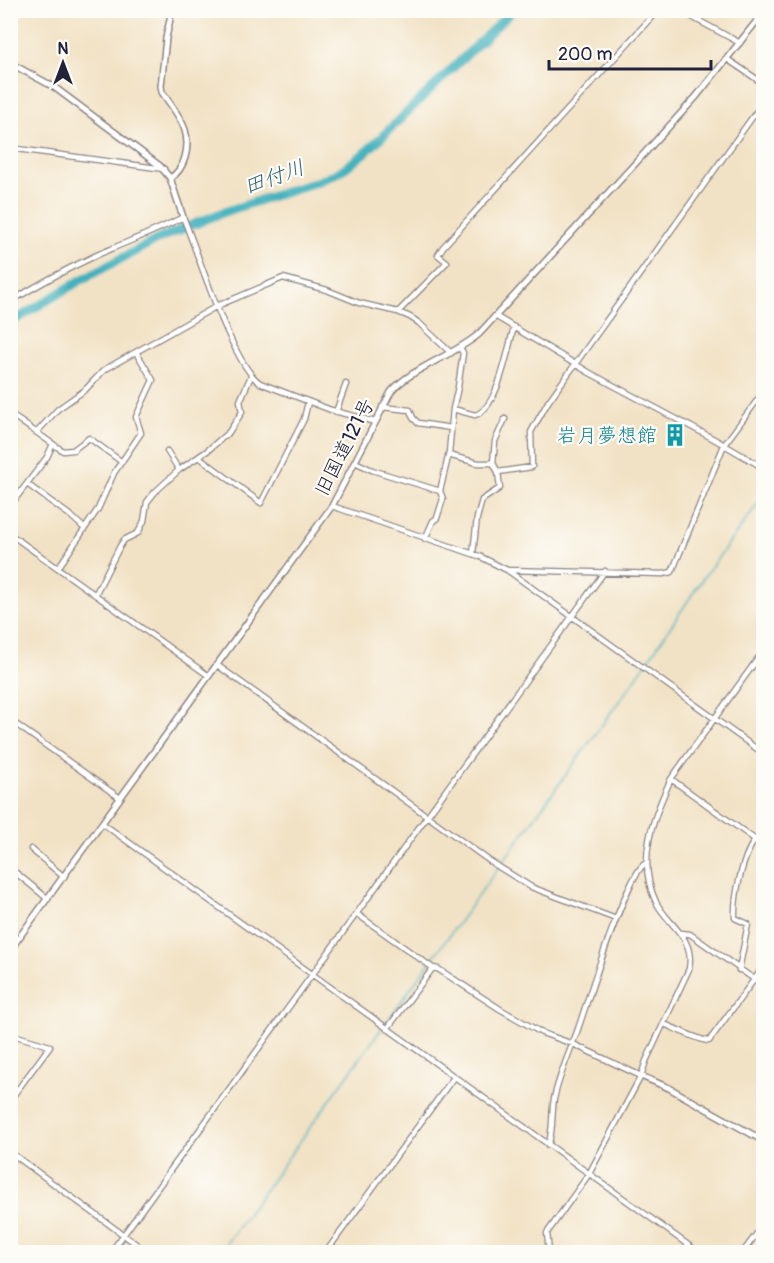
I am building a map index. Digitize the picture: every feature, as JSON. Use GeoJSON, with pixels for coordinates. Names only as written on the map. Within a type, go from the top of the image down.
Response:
{"type":"FeatureCollection","features":[{"type":"Feature","properties":{"kind":"street"},"geometry":{"type":"LineString","coordinates":[[170,178],[182,169],[186,139],[186,131],[162,92],[161,86],[166,38],[172,10]]}},
{"type":"Feature","properties":{"kind":"street"},"geometry":{"type":"LineString","coordinates":[[398,312],[447,262],[438,255],[443,247],[658,10]]}},
{"type":"Feature","properties":{"kind":"street"},"geometry":{"type":"LineString","coordinates":[[679,10],[740,43]]}},
{"type":"Feature","properties":{"kind":"street","name":"旧国道121号"},"geometry":{"type":"LineString","coordinates":[[10,950],[332,507],[386,398],[399,384],[460,348],[479,334],[696,98],[764,12]]}},
{"type":"Feature","properties":{"kind":"street"},"geometry":{"type":"LineString","coordinates":[[727,59],[764,84]]}},
{"type":"Feature","properties":{"kind":"street"},"geometry":{"type":"LineString","coordinates":[[10,63],[72,99],[164,169],[170,178],[217,306],[251,376],[260,383],[308,402],[375,422]]}},
{"type":"Feature","properties":{"kind":"street"},"geometry":{"type":"LineString","coordinates":[[498,472],[532,466],[531,432],[548,402],[764,101]]}},
{"type":"Feature","properties":{"kind":"street"},"geometry":{"type":"LineString","coordinates":[[10,148],[164,169]]}},
{"type":"Feature","properties":{"kind":"street"},"geometry":{"type":"LineString","coordinates":[[10,302],[88,259],[184,219]]}},
{"type":"Feature","properties":{"kind":"street"},"geometry":{"type":"LineString","coordinates":[[37,432],[58,409],[86,390],[101,372],[217,306],[285,278],[327,290],[359,303],[398,312],[419,323],[451,353]]}},
{"type":"Feature","properties":{"kind":"street"},"geometry":{"type":"LineString","coordinates":[[495,316],[575,365],[764,468]]}},
{"type":"Feature","properties":{"kind":"street"},"geometry":{"type":"LineString","coordinates":[[453,409],[475,415],[483,411],[498,386],[514,327]]}},
{"type":"Feature","properties":{"kind":"street"},"geometry":{"type":"LineString","coordinates":[[425,539],[433,521],[437,518],[443,499],[440,491],[448,455],[463,353],[460,348]]}},
{"type":"Feature","properties":{"kind":"street"},"geometry":{"type":"LineString","coordinates":[[58,568],[98,509],[110,479],[141,433],[136,417],[153,382],[136,352]]}},
{"type":"Feature","properties":{"kind":"street"},"geometry":{"type":"LineString","coordinates":[[95,595],[124,540],[140,530],[149,499],[179,470],[222,439],[235,423],[242,412],[240,401],[251,376]]}},
{"type":"Feature","properties":{"kind":"street"},"geometry":{"type":"LineString","coordinates":[[336,412],[346,384]]}},
{"type":"Feature","properties":{"kind":"street"},"geometry":{"type":"LineString","coordinates":[[507,570],[663,574],[672,572],[724,445],[764,391]]}},
{"type":"Feature","properties":{"kind":"street"},"geometry":{"type":"LineString","coordinates":[[199,457],[261,503],[304,419],[308,402]]}},
{"type":"Feature","properties":{"kind":"street"},"geometry":{"type":"LineString","coordinates":[[382,407],[410,410],[418,423],[451,428]]}},
{"type":"Feature","properties":{"kind":"street"},"geometry":{"type":"LineString","coordinates":[[10,414],[63,451],[69,451],[89,438],[122,462]]}},
{"type":"Feature","properties":{"kind":"street"},"geometry":{"type":"LineString","coordinates":[[473,554],[477,518],[482,500],[500,488],[498,472],[493,463],[496,437],[505,419]]}},
{"type":"Feature","properties":{"kind":"street"},"geometry":{"type":"LineString","coordinates":[[10,506],[48,457],[53,444]]}},
{"type":"Feature","properties":{"kind":"street"},"geometry":{"type":"LineString","coordinates":[[167,451],[179,470]]}},
{"type":"Feature","properties":{"kind":"street"},"geometry":{"type":"LineString","coordinates":[[448,455],[478,463],[493,463]]}},
{"type":"Feature","properties":{"kind":"street"},"geometry":{"type":"LineString","coordinates":[[355,462],[372,470],[440,491]]}},
{"type":"Feature","properties":{"kind":"street"},"geometry":{"type":"LineString","coordinates":[[27,484],[84,528]]}},
{"type":"Feature","properties":{"kind":"street"},"geometry":{"type":"LineString","coordinates":[[332,507],[473,554],[507,570],[764,754]]}},
{"type":"Feature","properties":{"kind":"street"},"geometry":{"type":"LineString","coordinates":[[10,534],[209,676]]}},
{"type":"Feature","properties":{"kind":"street"},"geometry":{"type":"LineString","coordinates":[[111,1252],[605,572]]}},
{"type":"Feature","properties":{"kind":"street"},"geometry":{"type":"LineString","coordinates":[[549,1252],[547,1233],[589,1174],[641,1076],[687,975],[690,952],[681,933],[657,903],[651,887],[646,864],[651,834],[671,779],[764,650]]}},
{"type":"Feature","properties":{"kind":"street"},"geometry":{"type":"LineString","coordinates":[[217,665],[491,862],[531,887],[616,919]]}},
{"type":"Feature","properties":{"kind":"street"},"geometry":{"type":"LineString","coordinates":[[10,720],[120,798]]}},
{"type":"Feature","properties":{"kind":"street"},"geometry":{"type":"LineString","coordinates":[[671,779],[764,846]]}},
{"type":"Feature","properties":{"kind":"street"},"geometry":{"type":"LineString","coordinates":[[102,823],[698,1252]]}},
{"type":"Feature","properties":{"kind":"street"},"geometry":{"type":"LineString","coordinates":[[739,970],[747,924],[735,918],[736,897],[748,852],[755,840]]}},
{"type":"Feature","properties":{"kind":"street"},"geometry":{"type":"LineString","coordinates":[[31,849],[64,877]]}},
{"type":"Feature","properties":{"kind":"street"},"geometry":{"type":"LineString","coordinates":[[548,1145],[552,1133],[554,1100],[616,919],[641,866],[646,864]]}},
{"type":"Feature","properties":{"kind":"street"},"geometry":{"type":"LineString","coordinates":[[10,868],[48,899]]}},
{"type":"Feature","properties":{"kind":"street"},"geometry":{"type":"LineString","coordinates":[[357,914],[430,966],[542,1033],[573,1044],[669,1088],[764,1141]]}},
{"type":"Feature","properties":{"kind":"street"},"geometry":{"type":"LineString","coordinates":[[681,933],[690,934],[754,979]]}},
{"type":"Feature","properties":{"kind":"street"},"geometry":{"type":"LineString","coordinates":[[387,1029],[430,966]]}},
{"type":"Feature","properties":{"kind":"street"},"geometry":{"type":"LineString","coordinates":[[664,1024],[709,1041],[764,966]]}},
{"type":"Feature","properties":{"kind":"street"},"geometry":{"type":"LineString","coordinates":[[10,1034],[50,1046],[10,1100]]}},
{"type":"Feature","properties":{"kind":"street"},"geometry":{"type":"LineString","coordinates":[[326,1252],[454,1077]]}},
{"type":"Feature","properties":{"kind":"street"},"geometry":{"type":"LineString","coordinates":[[10,1152],[147,1252]]}},
{"type":"Feature","properties":{"kind":"street"},"geometry":{"type":"LineString","coordinates":[[743,1252],[764,1224]]}},
{"type":"Feature","properties":{"kind":"waterway","name":"田付川"},"geometry":{"type":"LineString","coordinates":[[10,323],[81,280],[160,238],[224,212],[319,181],[339,172],[365,153],[513,10]]}},
{"type":"Feature","properties":{"kind":"waterway"},"geometry":{"type":"LineString","coordinates":[[385,1024],[636,678],[706,574],[764,496]]}},
{"type":"Feature","properties":{"kind":"waterway"},"geometry":{"type":"LineString","coordinates":[[220,1252],[382,1028]]}},
{"type":"Feature","properties":{"kind":"place","name":"岩月夢想館"},"geometry":{"type":"Point","coordinates":[675,435]}}]}
